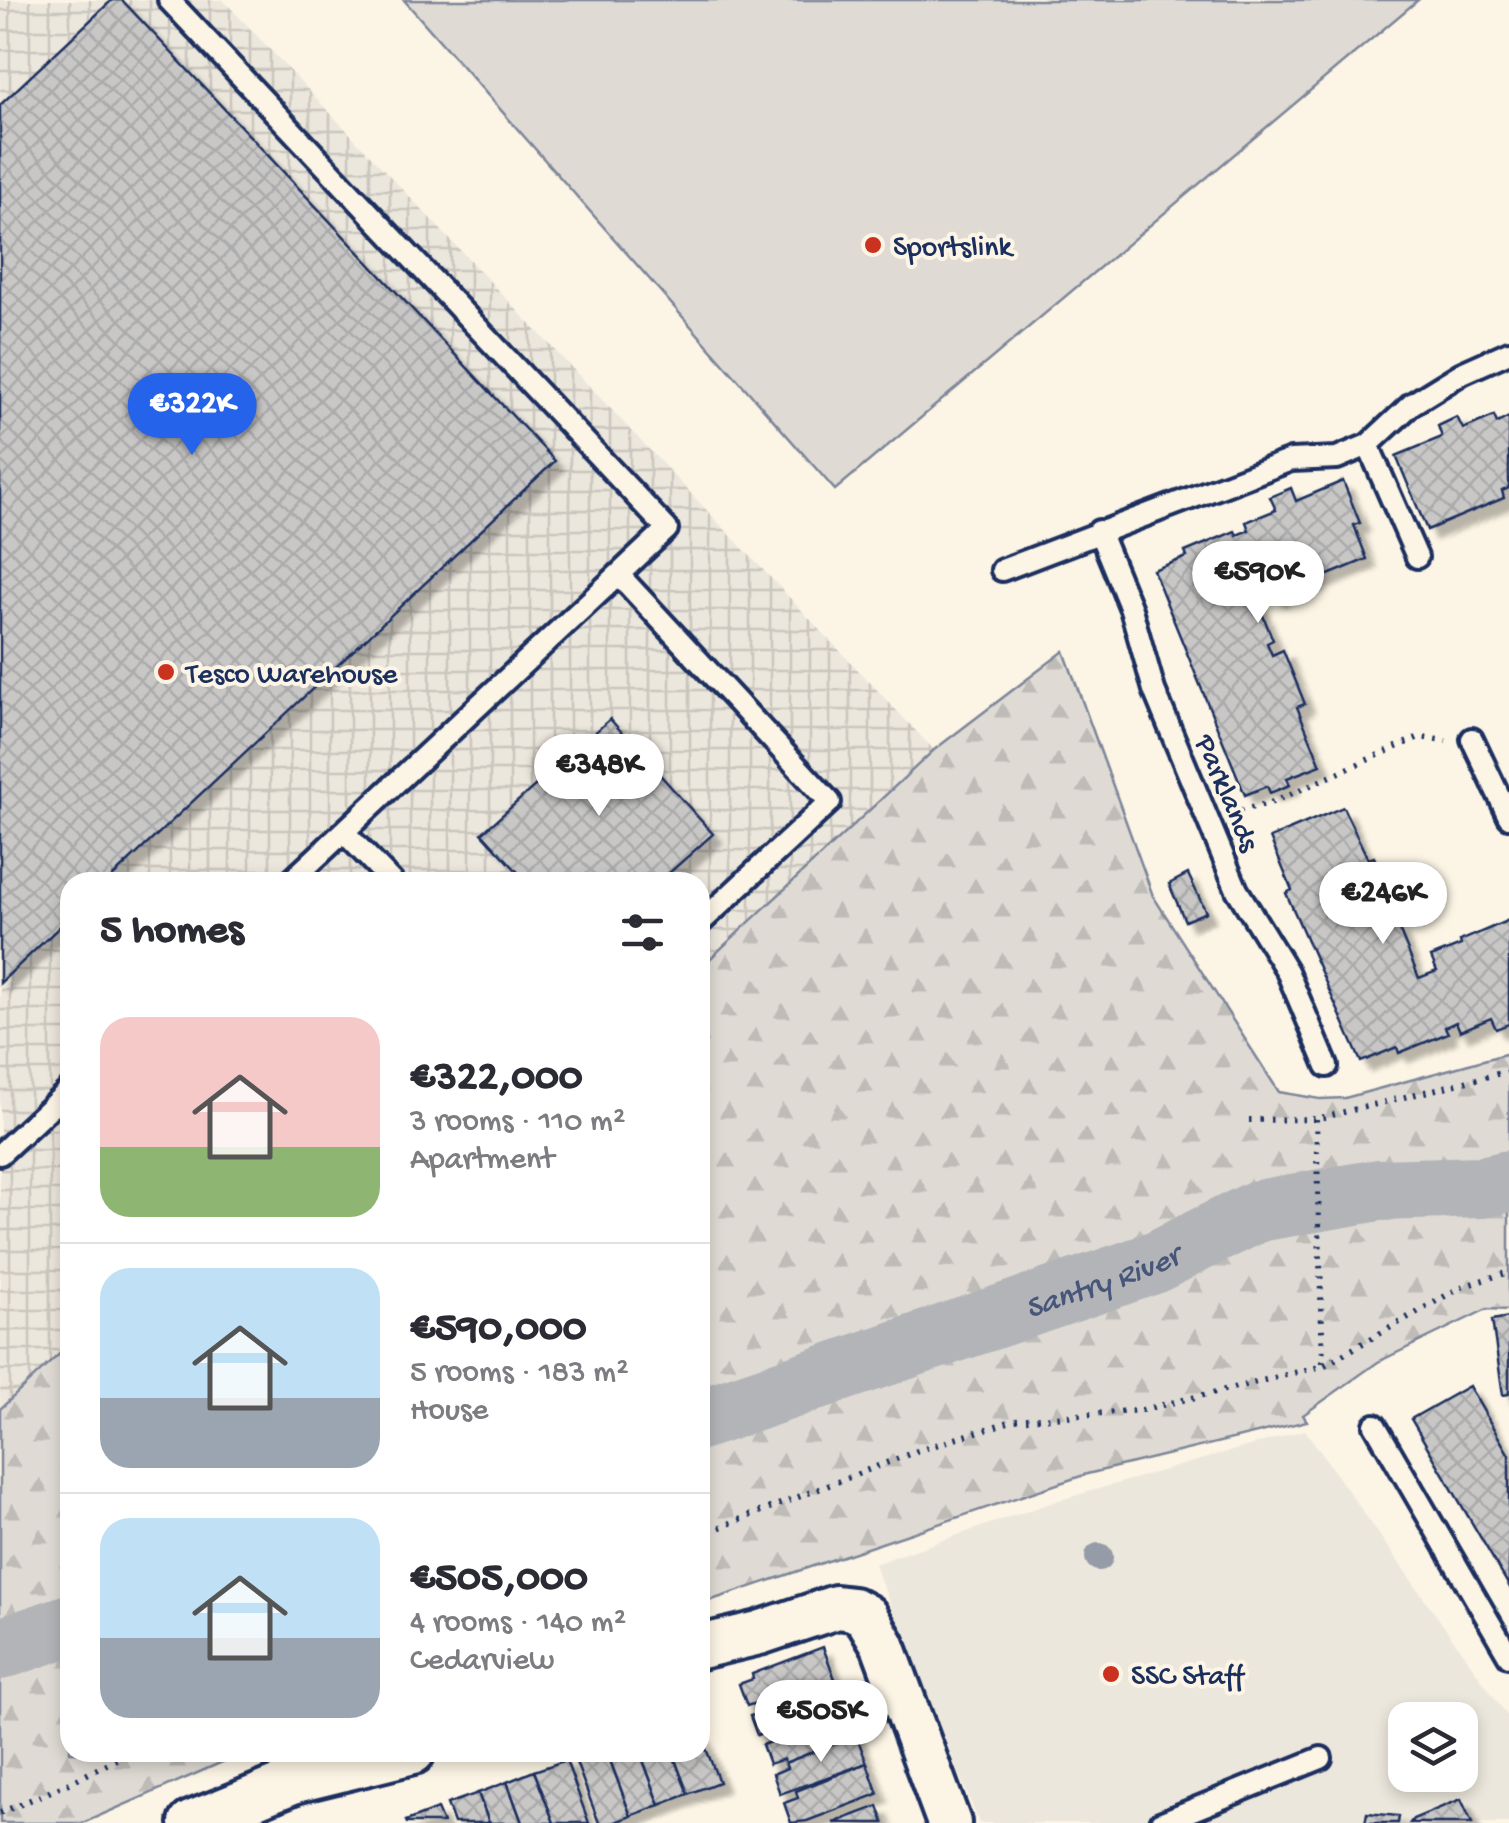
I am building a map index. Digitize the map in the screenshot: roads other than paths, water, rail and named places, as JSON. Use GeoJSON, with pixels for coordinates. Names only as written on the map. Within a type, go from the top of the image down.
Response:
{"type":"FeatureCollection","features":[{"type":"Feature","properties":{"kind":"street"},"geometry":{"type":"LineString","coordinates":[[710,1645],[836,1607],[852,1608],[866,1616],[883,1645],[949,1823]]}},
{"type":"Feature","properties":{"kind":"street"},"geometry":{"type":"LineString","coordinates":[[191,1823],[295,1782],[374,1762]]}},
{"type":"Feature","properties":{"kind":"lane"},"geometry":{"type":"LineString","coordinates":[[169,0],[667,530],[301,872]]}},
{"type":"Feature","properties":{"kind":"lane"},"geometry":{"type":"LineString","coordinates":[[1002,570],[1291,460],[1336,458],[1368,445],[1412,404],[1462,373],[1509,352]]}},
{"type":"Feature","properties":{"kind":"lane"},"geometry":{"type":"LineString","coordinates":[[1368,445],[1417,558]]}},
{"type":"Feature","properties":{"kind":"lane","name":"Parklands"},"geometry":{"type":"LineString","coordinates":[[1099,530],[1131,609],[1154,690],[1237,890],[1286,971],[1327,1066]]}},
{"type":"Feature","properties":{"kind":"lane"},"geometry":{"type":"LineString","coordinates":[[619,574],[830,802],[710,914]]}},
{"type":"Feature","properties":{"kind":"lane"},"geometry":{"type":"LineString","coordinates":[[1472,738],[1503,789],[1509,817]]}},
{"type":"Feature","properties":{"kind":"lane"},"geometry":{"type":"LineString","coordinates":[[344,832],[382,872]]}},
{"type":"Feature","properties":{"kind":"lane"},"geometry":{"type":"LineString","coordinates":[[0,1154],[60,1098]]}},
{"type":"Feature","properties":{"kind":"lane"},"geometry":{"type":"LineString","coordinates":[[1375,1425],[1509,1656]]}},
{"type":"Feature","properties":{"kind":"lane"},"geometry":{"type":"LineString","coordinates":[[1160,1823],[1321,1758]]}},
{"type":"Feature","properties":{"kind":"waterway","name":"Santry River"},"geometry":{"type":"LineString","coordinates":[[710,1416],[1151,1264],[1258,1211],[1379,1190],[1482,1187],[1509,1181]]}},
{"type":"Feature","properties":{"kind":"waterway","name":"Santry River"},"geometry":{"type":"LineString","coordinates":[[0,1649],[60,1628]]}},
{"type":"Feature","properties":{"kind":"place","name":"Sportslink"},"geometry":{"type":"Point","coordinates":[873,245]}},
{"type":"Feature","properties":{"kind":"place","name":"Tesco Warehouse"},"geometry":{"type":"Point","coordinates":[166,672]}},
{"type":"Feature","properties":{"kind":"place","name":"SSC Staff"},"geometry":{"type":"Point","coordinates":[1111,1674]}}]}
